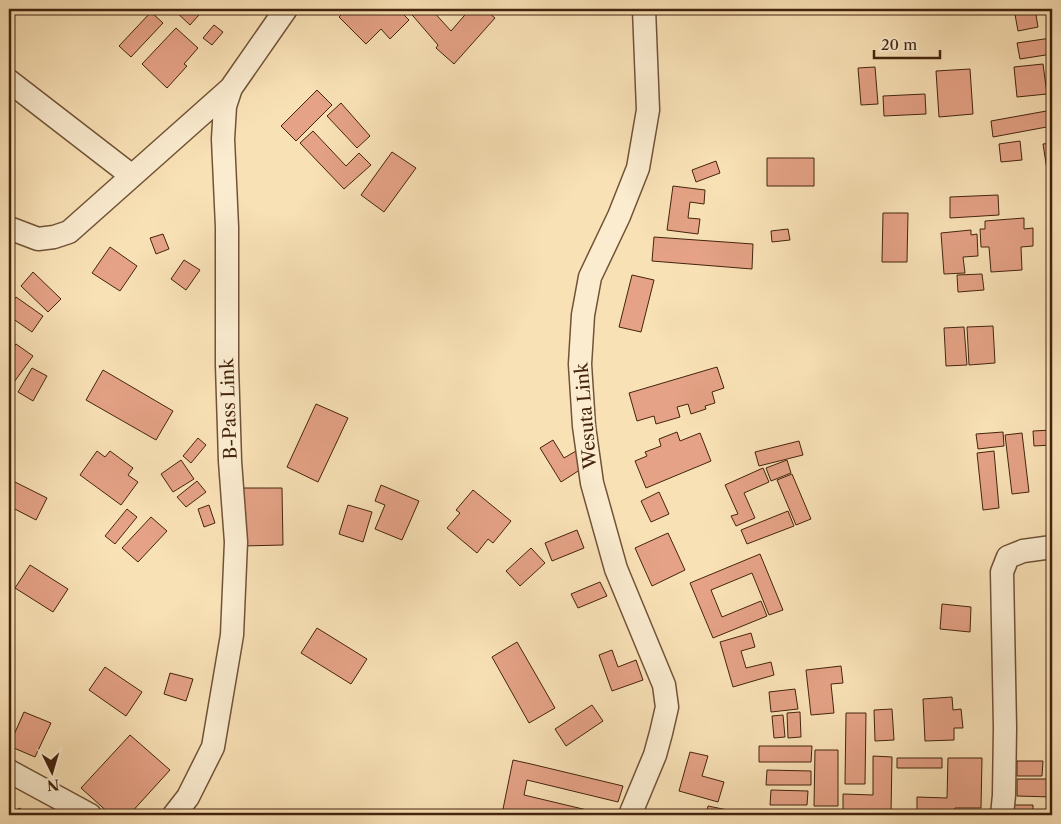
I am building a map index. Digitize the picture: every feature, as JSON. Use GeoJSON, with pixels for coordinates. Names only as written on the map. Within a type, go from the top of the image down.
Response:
{"type":"FeatureCollection","features":[{"type":"Feature","properties":{"kind":"street","name":"B-Pass Link"},"geometry":{"type":"LineString","coordinates":[[174,815],[188,797],[213,747],[232,635],[236,542],[230,461],[227,365],[227,227],[223,139],[225,106],[231,88],[286,9]]}},
{"type":"Feature","properties":{"kind":"street","name":"Wesuta Link"},"geometry":{"type":"LineString","coordinates":[[630,815],[655,755],[667,707],[664,685],[616,570],[592,483],[584,426],[580,364],[583,315],[590,277],[619,216],[638,168],[648,110],[644,9]]}},
{"type":"Feature","properties":{"kind":"street"},"geometry":{"type":"LineString","coordinates":[[9,82],[132,176]]}},
{"type":"Feature","properties":{"kind":"street"},"geometry":{"type":"LineString","coordinates":[[9,228],[38,239],[54,237],[69,232],[231,88]]}},
{"type":"Feature","properties":{"kind":"street"},"geometry":{"type":"LineString","coordinates":[[1002,815],[1005,728],[1002,572],[1008,557],[1023,550],[1052,547]]}},
{"type":"Feature","properties":{"kind":"street"},"geometry":{"type":"LineString","coordinates":[[9,771],[90,815]]}},
{"type":"Feature","properties":{"kind":"building"},"geometry":{"type":"Polygon","coordinates":[[[173,9],[192,9],[199,15],[190,25],[173,9]]]}},
{"type":"Feature","properties":{"kind":"building"},"geometry":{"type":"Polygon","coordinates":[[[347,9],[398,9],[409,20],[390,39],[381,29],[366,44],[339,17],[347,9]]]}},
{"type":"Feature","properties":{"kind":"building"},"geometry":{"type":"Polygon","coordinates":[[[407,9],[431,9],[451,31],[470,9],[484,9],[495,18],[454,64],[436,48],[438,45],[407,9]]]}},
{"type":"Feature","properties":{"kind":"building"},"geometry":{"type":"Polygon","coordinates":[[[1014,9],[1035,9],[1038,27],[1018,31],[1014,9]]]}},
{"type":"Feature","properties":{"kind":"building"},"geometry":{"type":"Polygon","coordinates":[[[151,12],[163,23],[131,57],[119,46],[151,12]]]}},
{"type":"Feature","properties":{"kind":"building"},"geometry":{"type":"Polygon","coordinates":[[[214,25],[223,32],[212,45],[203,38],[214,25]]]}},
{"type":"Feature","properties":{"kind":"building"},"geometry":{"type":"Polygon","coordinates":[[[176,28],[198,48],[184,64],[187,66],[167,88],[142,64],[176,28]]]}},
{"type":"Feature","properties":{"kind":"building"},"geometry":{"type":"Polygon","coordinates":[[[1051,38],[1052,54],[1020,59],[1017,43],[1051,38]]]}},
{"type":"Feature","properties":{"kind":"building"},"geometry":{"type":"Polygon","coordinates":[[[1043,64],[1047,94],[1017,97],[1014,67],[1043,64]]]}},
{"type":"Feature","properties":{"kind":"building"},"geometry":{"type":"Polygon","coordinates":[[[875,67],[878,104],[861,105],[858,68],[875,67]]]}},
{"type":"Feature","properties":{"kind":"building"},"geometry":{"type":"Polygon","coordinates":[[[970,69],[973,114],[939,117],[936,71],[970,69]]]}},
{"type":"Feature","properties":{"kind":"building"},"geometry":{"type":"Polygon","coordinates":[[[317,90],[332,105],[296,141],[281,126],[317,90]]]}},
{"type":"Feature","properties":{"kind":"building"},"geometry":{"type":"Polygon","coordinates":[[[925,94],[926,114],[884,116],[883,96],[925,94]]]}},
{"type":"Feature","properties":{"kind":"building"},"geometry":{"type":"Polygon","coordinates":[[[341,103],[370,136],[357,148],[327,116],[341,103]]]}},
{"type":"Feature","properties":{"kind":"building"},"geometry":{"type":"Polygon","coordinates":[[[1052,110],[1052,126],[993,137],[991,121],[1052,110]]]}},
{"type":"Feature","properties":{"kind":"building"},"geometry":{"type":"Polygon","coordinates":[[[313,131],[346,166],[359,153],[371,165],[344,189],[300,143],[313,131]]]}},
{"type":"Feature","properties":{"kind":"building"},"geometry":{"type":"Polygon","coordinates":[[[1020,141],[1022,160],[1001,162],[999,144],[1020,141]]]}},
{"type":"Feature","properties":{"kind":"building"},"geometry":{"type":"Polygon","coordinates":[[[1052,143],[1052,175],[1048,176],[1043,144],[1052,143]]]}},
{"type":"Feature","properties":{"kind":"building"},"geometry":{"type":"Polygon","coordinates":[[[392,152],[416,168],[384,212],[361,195],[392,152]]]}},
{"type":"Feature","properties":{"kind":"building"},"geometry":{"type":"Polygon","coordinates":[[[767,158],[814,158],[814,186],[767,186],[767,158]]]}},
{"type":"Feature","properties":{"kind":"building"},"geometry":{"type":"Polygon","coordinates":[[[716,161],[720,173],[696,182],[692,170],[716,161]]]}},
{"type":"Feature","properties":{"kind":"building"},"geometry":{"type":"Polygon","coordinates":[[[673,186],[705,190],[704,204],[690,202],[688,218],[700,219],[698,234],[667,230],[673,186]]]}},
{"type":"Feature","properties":{"kind":"building"},"geometry":{"type":"Polygon","coordinates":[[[998,195],[999,215],[950,218],[950,197],[998,195]]]}},
{"type":"Feature","properties":{"kind":"building"},"geometry":{"type":"Polygon","coordinates":[[[883,213],[908,213],[907,262],[882,262],[883,213]]]}},
{"type":"Feature","properties":{"kind":"building"},"geometry":{"type":"Polygon","coordinates":[[[1024,218],[1024,229],[1033,228],[1033,246],[1021,247],[1022,270],[991,272],[989,247],[981,247],[980,229],[985,229],[985,221],[1024,218]]]}},
{"type":"Feature","properties":{"kind":"building"},"geometry":{"type":"Polygon","coordinates":[[[788,229],[790,240],[772,242],[771,231],[788,229]]]}},
{"type":"Feature","properties":{"kind":"building"},"geometry":{"type":"Polygon","coordinates":[[[971,230],[971,235],[977,234],[978,256],[963,257],[965,273],[944,274],[941,233],[971,230]]]}},
{"type":"Feature","properties":{"kind":"building"},"geometry":{"type":"Polygon","coordinates":[[[163,234],[169,249],[156,254],[150,238],[163,234]]]}},
{"type":"Feature","properties":{"kind":"building"},"geometry":{"type":"Polygon","coordinates":[[[654,237],[753,244],[752,269],[652,261],[654,237]]]}},
{"type":"Feature","properties":{"kind":"building"},"geometry":{"type":"Polygon","coordinates":[[[110,247],[137,266],[120,291],[92,273],[110,247]]]}},
{"type":"Feature","properties":{"kind":"building"},"geometry":{"type":"Polygon","coordinates":[[[184,260],[200,270],[186,290],[171,279],[184,260]]]}},
{"type":"Feature","properties":{"kind":"building"},"geometry":{"type":"Polygon","coordinates":[[[33,272],[61,299],[48,312],[21,286],[33,272]]]}},
{"type":"Feature","properties":{"kind":"building"},"geometry":{"type":"Polygon","coordinates":[[[982,274],[984,290],[958,292],[957,275],[982,274]]]}},
{"type":"Feature","properties":{"kind":"building"},"geometry":{"type":"Polygon","coordinates":[[[632,275],[654,280],[641,332],[619,327],[632,275]]]}},
{"type":"Feature","properties":{"kind":"building"},"geometry":{"type":"Polygon","coordinates":[[[16,297],[43,316],[32,332],[9,316],[9,307],[16,297]]]}},
{"type":"Feature","properties":{"kind":"building"},"geometry":{"type":"Polygon","coordinates":[[[993,326],[995,363],[969,365],[967,327],[993,326]]]}},
{"type":"Feature","properties":{"kind":"building"},"geometry":{"type":"Polygon","coordinates":[[[964,327],[967,365],[946,366],[944,328],[964,327]]]}},
{"type":"Feature","properties":{"kind":"building"},"geometry":{"type":"Polygon","coordinates":[[[16,344],[33,356],[9,389],[9,354],[16,344]]]}},
{"type":"Feature","properties":{"kind":"building"},"geometry":{"type":"Polygon","coordinates":[[[717,367],[724,388],[712,392],[715,403],[705,406],[706,409],[691,414],[688,404],[677,407],[680,417],[656,424],[654,416],[637,421],[629,393],[717,367]]]}},
{"type":"Feature","properties":{"kind":"building"},"geometry":{"type":"Polygon","coordinates":[[[32,368],[47,376],[33,401],[18,392],[32,368]]]}},
{"type":"Feature","properties":{"kind":"building"},"geometry":{"type":"Polygon","coordinates":[[[103,370],[173,411],[156,440],[86,400],[103,370]]]}},
{"type":"Feature","properties":{"kind":"building"},"geometry":{"type":"Polygon","coordinates":[[[316,404],[348,418],[318,482],[287,467],[316,404]]]}},
{"type":"Feature","properties":{"kind":"building"},"geometry":{"type":"Polygon","coordinates":[[[1052,430],[1052,445],[1034,446],[1033,431],[1052,430]]]}},
{"type":"Feature","properties":{"kind":"building"},"geometry":{"type":"Polygon","coordinates":[[[677,432],[680,441],[700,433],[711,461],[646,488],[635,461],[647,456],[645,452],[661,446],[659,439],[677,432]]]}},
{"type":"Feature","properties":{"kind":"building"},"geometry":{"type":"Polygon","coordinates":[[[1003,432],[1004,446],[978,449],[976,434],[1003,432]]]}},
{"type":"Feature","properties":{"kind":"building"},"geometry":{"type":"Polygon","coordinates":[[[1022,433],[1029,492],[1012,494],[1005,435],[1022,433]]]}},
{"type":"Feature","properties":{"kind":"building"},"geometry":{"type":"Polygon","coordinates":[[[198,438],[206,445],[191,463],[183,456],[198,438]]]}},
{"type":"Feature","properties":{"kind":"building"},"geometry":{"type":"Polygon","coordinates":[[[553,440],[564,458],[576,451],[586,466],[561,482],[540,448],[553,440]]]}},
{"type":"Feature","properties":{"kind":"building"},"geometry":{"type":"Polygon","coordinates":[[[799,441],[803,455],[759,466],[755,452],[799,441]]]}},
{"type":"Feature","properties":{"kind":"building"},"geometry":{"type":"Polygon","coordinates":[[[97,451],[105,457],[110,451],[133,468],[128,475],[138,482],[121,505],[80,475],[97,451]]]}},
{"type":"Feature","properties":{"kind":"building"},"geometry":{"type":"Polygon","coordinates":[[[994,451],[999,508],[983,510],[977,453],[994,451]]]}},
{"type":"Feature","properties":{"kind":"building"},"geometry":{"type":"Polygon","coordinates":[[[181,460],[194,479],[173,492],[161,474],[181,460]]]}},
{"type":"Feature","properties":{"kind":"building"},"geometry":{"type":"Polygon","coordinates":[[[787,460],[791,473],[771,481],[766,468],[787,460]]]}},
{"type":"Feature","properties":{"kind":"building"},"geometry":{"type":"Polygon","coordinates":[[[763,468],[769,482],[744,493],[755,518],[736,526],[731,516],[738,514],[725,485],[763,468]]]}},
{"type":"Feature","properties":{"kind":"building"},"geometry":{"type":"Polygon","coordinates":[[[792,474],[811,519],[796,525],[777,480],[792,474]]]}},
{"type":"Feature","properties":{"kind":"building"},"geometry":{"type":"Polygon","coordinates":[[[9,479],[47,498],[36,520],[9,506],[9,479]]]}},
{"type":"Feature","properties":{"kind":"building"},"geometry":{"type":"Polygon","coordinates":[[[197,481],[206,492],[186,507],[177,497],[197,481]]]}},
{"type":"Feature","properties":{"kind":"building"},"geometry":{"type":"Polygon","coordinates":[[[381,485],[419,501],[402,540],[375,529],[385,505],[375,501],[381,485]]]}},
{"type":"Feature","properties":{"kind":"building"},"geometry":{"type":"Polygon","coordinates":[[[242,488],[282,488],[283,545],[243,546],[242,488]]]}},
{"type":"Feature","properties":{"kind":"building"},"geometry":{"type":"Polygon","coordinates":[[[473,490],[511,521],[493,543],[488,539],[477,553],[447,528],[460,513],[456,510],[473,490]]]}},
{"type":"Feature","properties":{"kind":"building"},"geometry":{"type":"Polygon","coordinates":[[[659,492],[669,514],[651,522],[641,501],[659,492]]]}},
{"type":"Feature","properties":{"kind":"building"},"geometry":{"type":"Polygon","coordinates":[[[209,505],[215,523],[204,527],[198,509],[209,505]]]}},
{"type":"Feature","properties":{"kind":"building"},"geometry":{"type":"Polygon","coordinates":[[[348,505],[372,512],[363,542],[339,534],[348,505]]]}},
{"type":"Feature","properties":{"kind":"building"},"geometry":{"type":"Polygon","coordinates":[[[127,509],[137,517],[115,544],[105,536],[127,509]]]}},
{"type":"Feature","properties":{"kind":"building"},"geometry":{"type":"Polygon","coordinates":[[[788,511],[794,526],[747,544],[741,530],[788,511]]]}},
{"type":"Feature","properties":{"kind":"building"},"geometry":{"type":"Polygon","coordinates":[[[151,517],[167,531],[138,562],[122,548],[151,517]]]}},
{"type":"Feature","properties":{"kind":"building"},"geometry":{"type":"Polygon","coordinates":[[[577,530],[584,548],[552,561],[545,543],[577,530]]]}},
{"type":"Feature","properties":{"kind":"building"},"geometry":{"type":"Polygon","coordinates":[[[668,533],[685,570],[652,586],[635,548],[668,533]]]}},
{"type":"Feature","properties":{"kind":"building"},"geometry":{"type":"Polygon","coordinates":[[[531,548],[545,563],[520,586],[506,571],[531,548]]]}},
{"type":"Feature","properties":{"kind":"building"},"geometry":{"type":"Polygon","coordinates":[[[760,554],[783,610],[769,615],[752,573],[711,590],[722,617],[761,601],[767,616],[713,638],[690,583],[760,554]]]}},
{"type":"Feature","properties":{"kind":"building"},"geometry":{"type":"Polygon","coordinates":[[[30,565],[68,589],[53,612],[15,588],[30,565]]]}},
{"type":"Feature","properties":{"kind":"building"},"geometry":{"type":"Polygon","coordinates":[[[600,582],[607,596],[578,608],[571,594],[600,582]]]}},
{"type":"Feature","properties":{"kind":"building"},"geometry":{"type":"Polygon","coordinates":[[[942,604],[971,607],[970,632],[940,629],[942,604]]]}},
{"type":"Feature","properties":{"kind":"building"},"geometry":{"type":"Polygon","coordinates":[[[317,628],[367,659],[351,684],[301,653],[317,628]]]}},
{"type":"Feature","properties":{"kind":"building"},"geometry":{"type":"Polygon","coordinates":[[[751,633],[755,647],[741,651],[746,668],[771,662],[774,675],[733,687],[720,642],[751,633]]]}},
{"type":"Feature","properties":{"kind":"building"},"geometry":{"type":"Polygon","coordinates":[[[517,642],[555,708],[529,723],[492,657],[517,642]]]}},
{"type":"Feature","properties":{"kind":"building"},"geometry":{"type":"Polygon","coordinates":[[[612,650],[618,667],[636,660],[643,680],[612,691],[599,655],[612,650]]]}},
{"type":"Feature","properties":{"kind":"building"},"geometry":{"type":"Polygon","coordinates":[[[841,666],[843,683],[831,684],[834,713],[811,715],[806,670],[841,666]]]}},
{"type":"Feature","properties":{"kind":"building"},"geometry":{"type":"Polygon","coordinates":[[[105,667],[142,692],[126,716],[89,690],[105,667]]]}},
{"type":"Feature","properties":{"kind":"building"},"geometry":{"type":"Polygon","coordinates":[[[170,673],[193,679],[186,701],[164,694],[170,673]]]}},
{"type":"Feature","properties":{"kind":"building"},"geometry":{"type":"Polygon","coordinates":[[[795,689],[798,709],[771,712],[769,692],[795,689]]]}},
{"type":"Feature","properties":{"kind":"building"},"geometry":{"type":"Polygon","coordinates":[[[952,697],[953,710],[961,709],[963,728],[954,728],[954,740],[925,741],[923,699],[952,697]]]}},
{"type":"Feature","properties":{"kind":"building"},"geometry":{"type":"Polygon","coordinates":[[[592,705],[603,721],[566,746],[555,729],[592,705]]]}},
{"type":"Feature","properties":{"kind":"building"},"geometry":{"type":"Polygon","coordinates":[[[892,709],[894,740],[875,741],[874,710],[892,709]]]}},
{"type":"Feature","properties":{"kind":"building"},"geometry":{"type":"Polygon","coordinates":[[[24,712],[51,723],[35,757],[9,746],[24,712]]]}},
{"type":"Feature","properties":{"kind":"building"},"geometry":{"type":"Polygon","coordinates":[[[800,712],[801,737],[788,738],[787,713],[800,712]]]}},
{"type":"Feature","properties":{"kind":"building"},"geometry":{"type":"Polygon","coordinates":[[[846,713],[866,713],[865,784],[845,784],[846,713]]]}},
{"type":"Feature","properties":{"kind":"building"},"geometry":{"type":"Polygon","coordinates":[[[783,715],[785,737],[774,738],[772,716],[783,715]]]}},
{"type":"Feature","properties":{"kind":"building"},"geometry":{"type":"Polygon","coordinates":[[[130,735],[170,770],[129,815],[111,815],[81,788],[130,735]]]}},
{"type":"Feature","properties":{"kind":"building"},"geometry":{"type":"Polygon","coordinates":[[[759,746],[812,746],[811,762],[759,762],[759,746]]]}},
{"type":"Feature","properties":{"kind":"building"},"geometry":{"type":"Polygon","coordinates":[[[815,750],[838,750],[838,806],[814,806],[815,750]]]}},
{"type":"Feature","properties":{"kind":"building"},"geometry":{"type":"Polygon","coordinates":[[[690,752],[708,756],[702,776],[724,782],[718,802],[679,791],[690,752]]]}},
{"type":"Feature","properties":{"kind":"building"},"geometry":{"type":"Polygon","coordinates":[[[873,756],[892,757],[891,813],[843,812],[843,794],[873,795],[873,756]]]}},
{"type":"Feature","properties":{"kind":"building"},"geometry":{"type":"Polygon","coordinates":[[[897,758],[942,758],[942,768],[897,768],[897,758]]]}},
{"type":"Feature","properties":{"kind":"building"},"geometry":{"type":"Polygon","coordinates":[[[948,758],[982,758],[981,808],[955,808],[955,813],[917,812],[917,797],[947,798],[948,758]]]}},
{"type":"Feature","properties":{"kind":"building"},"geometry":{"type":"Polygon","coordinates":[[[513,760],[623,786],[618,802],[527,780],[524,795],[608,815],[537,815],[503,809],[513,760]]]}},
{"type":"Feature","properties":{"kind":"building"},"geometry":{"type":"Polygon","coordinates":[[[1017,761],[1043,761],[1042,776],[1017,776],[1017,761]]]}},
{"type":"Feature","properties":{"kind":"building"},"geometry":{"type":"Polygon","coordinates":[[[767,770],[811,771],[811,785],[766,785],[767,770]]]}},
{"type":"Feature","properties":{"kind":"building"},"geometry":{"type":"Polygon","coordinates":[[[1017,779],[1052,779],[1052,797],[1017,796],[1017,779]]]}},
{"type":"Feature","properties":{"kind":"building"},"geometry":{"type":"Polygon","coordinates":[[[771,790],[808,791],[807,805],[770,805],[771,790]]]}},
{"type":"Feature","properties":{"kind":"building"},"geometry":{"type":"Polygon","coordinates":[[[1011,805],[1033,805],[1033,815],[1011,815],[1011,805]]]}},
{"type":"Feature","properties":{"kind":"building"},"geometry":{"type":"Polygon","coordinates":[[[708,806],[742,813],[742,815],[706,815],[708,806]]]}},
{"type":"Feature","properties":{"kind":"building"},"geometry":{"type":"Polygon","coordinates":[[[19,808],[31,815],[15,815],[19,808]]]}}]}
